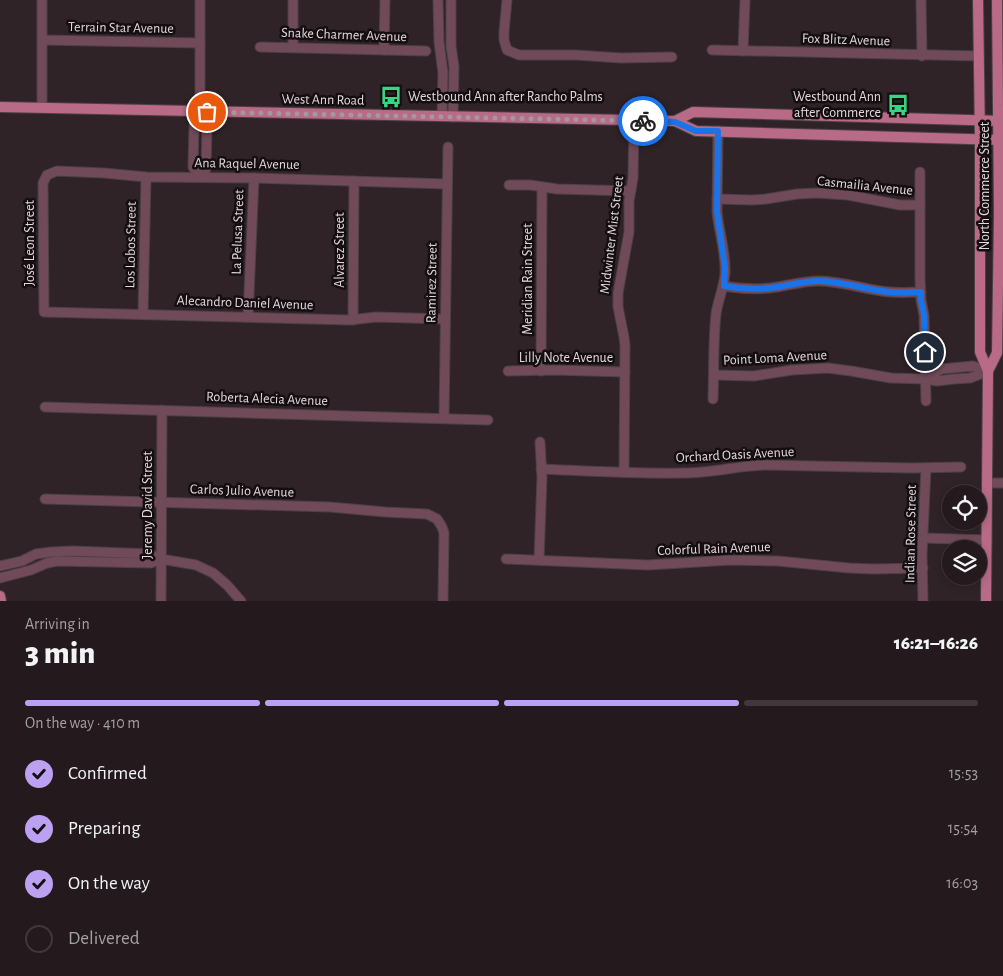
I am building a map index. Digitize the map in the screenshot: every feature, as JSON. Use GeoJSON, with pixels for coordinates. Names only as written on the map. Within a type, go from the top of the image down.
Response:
{"type":"FeatureCollection","features":[{"type":"Feature","properties":{"kind":"main road","name":"North Commerce Street"},"geometry":{"type":"LineString","coordinates":[[978,0],[980,352],[988,370],[987,540]]}},
{"type":"Feature","properties":{"kind":"main road","name":"North Commerce Street"},"geometry":{"type":"LineString","coordinates":[[988,370],[997,353],[1001,267],[1001,120],[997,0]]}},
{"type":"Feature","properties":{"kind":"main road","name":"West Ann Road"},"geometry":{"type":"LineString","coordinates":[[0,107],[200,115],[442,116],[675,122],[696,131],[1000,140]]}},
{"type":"Feature","properties":{"kind":"main road","name":"West Ann Road"},"geometry":{"type":"LineString","coordinates":[[675,122],[693,112],[1001,120]]}},
{"type":"Feature","properties":{"kind":"main road","name":"North Commerce Street"},"geometry":{"type":"LineString","coordinates":[[986,585],[986,601]]}},
{"type":"Feature","properties":{"kind":"main road"},"geometry":{"type":"LineString","coordinates":[[0,596],[1,601]]}},
{"type":"Feature","properties":{"kind":"street"},"geometry":{"type":"LineString","coordinates":[[42,0],[42,108]]}},
{"type":"Feature","properties":{"kind":"street"},"geometry":{"type":"LineString","coordinates":[[200,0],[200,115],[194,126],[193,167],[200,177],[206,169],[207,127],[200,115]]}},
{"type":"Feature","properties":{"kind":"street"},"geometry":{"type":"LineString","coordinates":[[293,0],[293,47]]}},
{"type":"Feature","properties":{"kind":"street"},"geometry":{"type":"LineString","coordinates":[[384,0],[384,50]]}},
{"type":"Feature","properties":{"kind":"street"},"geometry":{"type":"LineString","coordinates":[[438,0],[442,116]]}},
{"type":"Feature","properties":{"kind":"street"},"geometry":{"type":"LineString","coordinates":[[451,0],[454,67],[453,117]]}},
{"type":"Feature","properties":{"kind":"street"},"geometry":{"type":"LineString","coordinates":[[507,0],[504,40],[507,50],[518,55],[576,55],[621,58],[672,57]]}},
{"type":"Feature","properties":{"kind":"street"},"geometry":{"type":"LineString","coordinates":[[743,51],[745,0]]}},
{"type":"Feature","properties":{"kind":"street"},"geometry":{"type":"LineString","coordinates":[[921,0],[922,56]]}},
{"type":"Feature","properties":{"kind":"street","name":"Terrain Star Avenue"},"geometry":{"type":"LineString","coordinates":[[42,40],[200,43]]}},
{"type":"Feature","properties":{"kind":"street","name":"Snake Charmer Avenue"},"geometry":{"type":"LineString","coordinates":[[260,47],[426,51]]}},
{"type":"Feature","properties":{"kind":"street","name":"Fox Blitz Avenue"},"geometry":{"type":"LineString","coordinates":[[712,50],[979,56]]}},
{"type":"Feature","properties":{"kind":"street","name":"Midwinter Mist Street"},"geometry":{"type":"LineString","coordinates":[[624,472],[624,337],[618,307],[618,293],[629,232],[629,201],[633,178],[634,121]]}},
{"type":"Feature","properties":{"kind":"street"},"geometry":{"type":"LineString","coordinates":[[713,399],[715,324],[718,302],[724,286],[725,267],[722,239],[718,225],[718,131]]}},
{"type":"Feature","properties":{"kind":"street","name":"Ramirez Street"},"geometry":{"type":"LineString","coordinates":[[444,418],[448,147]]}},
{"type":"Feature","properties":{"kind":"street","name":"Ana Raquel Avenue"},"geometry":{"type":"LineString","coordinates":[[47,175],[57,171],[146,177],[254,178],[447,184]]}},
{"type":"Feature","properties":{"kind":"street"},"geometry":{"type":"LineString","coordinates":[[920,172],[921,300],[924,315],[926,401]]}},
{"type":"Feature","properties":{"kind":"street","name":"José Leon Street"},"geometry":{"type":"LineString","coordinates":[[44,312],[43,183],[47,175]]}},
{"type":"Feature","properties":{"kind":"street","name":"Los Lobos Street"},"geometry":{"type":"LineString","coordinates":[[143,314],[146,177]]}},
{"type":"Feature","properties":{"kind":"street","name":"La Pelusa Street"},"geometry":{"type":"LineString","coordinates":[[248,317],[254,178]]}},
{"type":"Feature","properties":{"kind":"street","name":"Alvarez Street"},"geometry":{"type":"LineString","coordinates":[[353,320],[354,181]]}},
{"type":"Feature","properties":{"kind":"street"},"geometry":{"type":"LineString","coordinates":[[509,185],[530,185],[557,189],[631,191]]}},
{"type":"Feature","properties":{"kind":"street","name":"Meridian Rain Street"},"geometry":{"type":"LineString","coordinates":[[541,371],[542,187]]}},
{"type":"Feature","properties":{"kind":"street","name":"Casmailia Avenue"},"geometry":{"type":"LineString","coordinates":[[717,199],[759,200],[817,192],[893,204],[920,206]]}},
{"type":"Feature","properties":{"kind":"street"},"geometry":{"type":"LineString","coordinates":[[724,286],[738,289],[755,289],[818,281],[890,292],[921,292]]}},
{"type":"Feature","properties":{"kind":"street","name":"Alecandro Daniel Avenue"},"geometry":{"type":"LineString","coordinates":[[44,312],[353,320],[376,317],[446,319]]}},
{"type":"Feature","properties":{"kind":"street","name":"Point Loma Avenue"},"geometry":{"type":"LineString","coordinates":[[714,375],[754,376],[792,370],[828,368],[891,378],[926,379],[941,369],[972,366],[988,370]]}},
{"type":"Feature","properties":{"kind":"street","name":"Lilly Note Avenue"},"geometry":{"type":"LineString","coordinates":[[508,371],[625,372]]}},
{"type":"Feature","properties":{"kind":"street","name":"Roberta Alecia Avenue"},"geometry":{"type":"LineString","coordinates":[[45,407],[488,420]]}},
{"type":"Feature","properties":{"kind":"street","name":"Jeremy David Street"},"geometry":{"type":"LineString","coordinates":[[161,601],[162,410]]}},
{"type":"Feature","properties":{"kind":"street"},"geometry":{"type":"LineString","coordinates":[[539,560],[540,442]]}},
{"type":"Feature","properties":{"kind":"street","name":"Orchard Oasis Avenue"},"geometry":{"type":"LineString","coordinates":[[541,470],[684,474],[764,465],[911,468],[961,467]]}},
{"type":"Feature","properties":{"kind":"street","name":"Indian Rose Street"},"geometry":{"type":"LineString","coordinates":[[923,601],[926,468]]}},
{"type":"Feature","properties":{"kind":"street"},"geometry":{"type":"LineString","coordinates":[[987,483],[1003,483]]}},
{"type":"Feature","properties":{"kind":"street","name":"Carlos Julio Avenue"},"geometry":{"type":"LineString","coordinates":[[45,499],[330,507],[427,514],[437,519],[444,533],[443,601]]}},
{"type":"Feature","properties":{"kind":"street"},"geometry":{"type":"LineString","coordinates":[[923,538],[987,540]]}},
{"type":"Feature","properties":{"kind":"street"},"geometry":{"type":"LineString","coordinates":[[0,566],[22,561],[45,552],[150,554],[162,559],[196,565],[212,573],[227,585],[241,601]]}},
{"type":"Feature","properties":{"kind":"street"},"geometry":{"type":"LineString","coordinates":[[34,555],[38,566]]}},
{"type":"Feature","properties":{"kind":"street"},"geometry":{"type":"LineString","coordinates":[[0,578],[31,570],[47,563],[150,563],[162,559]]}},
{"type":"Feature","properties":{"kind":"street","name":"Colorful Rain Avenue"},"geometry":{"type":"LineString","coordinates":[[506,559],[648,565],[739,560],[849,568],[923,568]]}},
{"type":"Feature","properties":{"kind":"way so far"},"geometry":{"type":"LineString","coordinates":[[207,112],[643,121]]}},
{"type":"Feature","properties":{"kind":"place","name":"Westbound Ann after Rancho Palms"},"geometry":{"type":"Point","coordinates":[391,97]}},
{"type":"Feature","properties":{"kind":"place","name":"Westbound Ann after Commerce"},"geometry":{"type":"Point","coordinates":[898,105]}},
{"type":"Feature","properties":{"kind":"route"},"geometry":{"type":"LineString","coordinates":[[643,121],[675,122],[696,131],[718,131],[717,212],[724,254],[724,286],[738,289],[762,289],[818,281],[890,292],[921,292],[925,352]]}}]}
